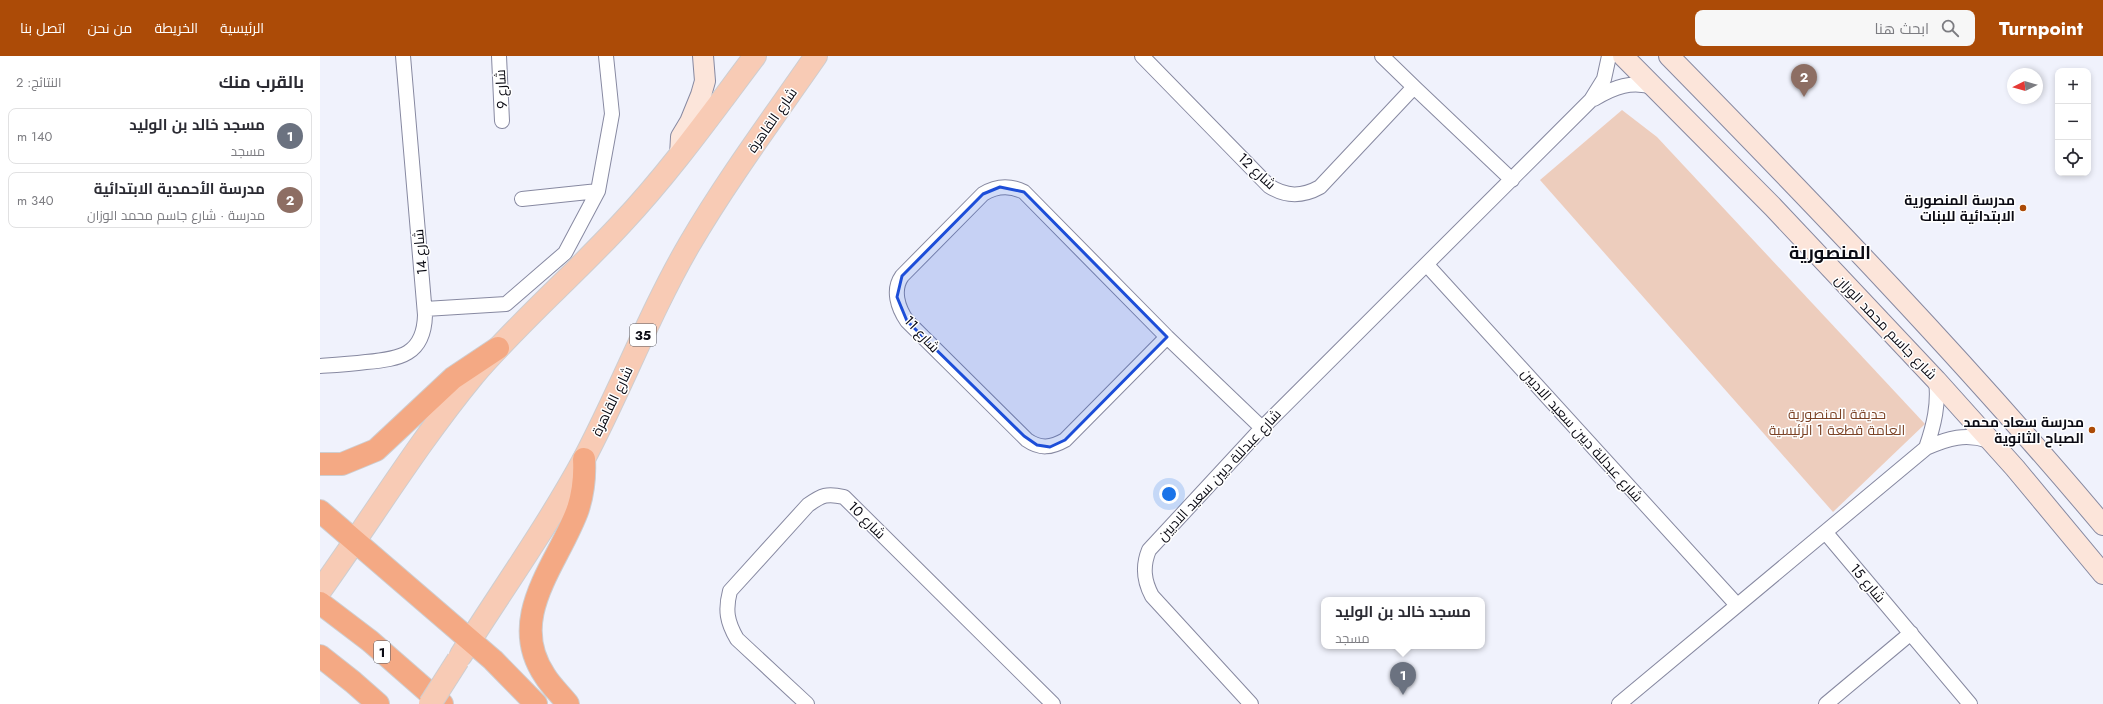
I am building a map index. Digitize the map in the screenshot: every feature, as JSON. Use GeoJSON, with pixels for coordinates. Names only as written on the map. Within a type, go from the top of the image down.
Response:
{"type":"FeatureCollection","features":[{"type":"Feature","properties":{"kind":"highway"},"geometry":{"type":"LineString","coordinates":[[320,464],[342,464],[376,450],[453,378],[498,348]]}},
{"type":"Feature","properties":{"kind":"highway"},"geometry":{"type":"LineString","coordinates":[[568,704],[545,676],[540,667],[533,649],[531,625],[536,597],[577,511],[584,485],[584,459]]}},
{"type":"Feature","properties":{"kind":"highway"},"geometry":{"type":"LineString","coordinates":[[320,511],[352,547],[470,640],[493,660],[536,704]]}},
{"type":"Feature","properties":{"kind":"highway","name":"1"},"geometry":{"type":"LineString","coordinates":[[320,603],[370,641],[442,704]]}},
{"type":"Feature","properties":{"kind":"highway"},"geometry":{"type":"LineString","coordinates":[[320,656],[378,704]]}},
{"type":"Feature","properties":{"kind":"main road"},"geometry":{"type":"LineString","coordinates":[[320,591],[433,429],[498,348],[527,317],[621,225],[680,155],[755,56]]}},
{"type":"Feature","properties":{"kind":"main road","name":"شارع القاهرة"},"geometry":{"type":"LineString","coordinates":[[430,704],[552,513],[584,459],[613,401],[656,307],[689,245],[726,186],[816,56]]}},
{"type":"Feature","properties":{"kind":"street","name":"شارع 14"},"geometry":{"type":"LineString","coordinates":[[320,366],[389,360],[402,356],[412,349],[420,339],[425,321],[403,56]]}},
{"type":"Feature","properties":{"kind":"street","name":"شارع 9"},"geometry":{"type":"LineString","coordinates":[[499,56],[502,121]]}},
{"type":"Feature","properties":{"kind":"street"},"geometry":{"type":"LineString","coordinates":[[425,309],[506,304],[565,253],[598,191],[612,114],[606,56]]}},
{"type":"Feature","properties":{"kind":"street"},"geometry":{"type":"LineString","coordinates":[[680,155],[680,137],[690,122],[705,81],[703,56]]}},
{"type":"Feature","properties":{"kind":"street","name":"شارع 12"},"geometry":{"type":"LineString","coordinates":[[1142,56],[1269,186],[1281,193],[1294,195],[1312,192],[1320,187],[1414,87]]}},
{"type":"Feature","properties":{"kind":"street"},"geometry":{"type":"LineString","coordinates":[[1382,56],[1512,180]]}},
{"type":"Feature","properties":{"kind":"street","name":"شارع عبدللة ديين سعيد الاديين"},"geometry":{"type":"LineString","coordinates":[[1250,704],[1154,600],[1145,581],[1144,564],[1149,550],[1262,428],[1592,100],[1604,79],[1609,56]]}},
{"type":"Feature","properties":{"kind":"street","name":"شارع جاسم محمد الوزان"},"geometry":{"type":"LineString","coordinates":[[1624,56],[1808,243],[1936,380],[1989,441],[2015,468],[2103,574]]}},
{"type":"Feature","properties":{"kind":"street"},"geometry":{"type":"LineString","coordinates":[[1669,56],[1863,256],[2004,409],[2103,525]]}},
{"type":"Feature","properties":{"kind":"street","name":"شارع عبدللة ديين سعيد الاديين"},"geometry":{"type":"LineString","coordinates":[[1592,100],[1623,85],[1637,84],[1655,88]]}},
{"type":"Feature","properties":{"kind":"street","name":"شارع 11"},"geometry":{"type":"LineString","coordinates":[[1168,337],[1065,440],[1050,447],[1044,447],[1027,440],[907,320],[899,303],[897,287],[902,276],[983,194],[996,188],[1012,187],[1024,192],[1168,337],[1262,428]]}},
{"type":"Feature","properties":{"kind":"street"},"geometry":{"type":"LineString","coordinates":[[522,199],[598,191]]}},
{"type":"Feature","properties":{"kind":"street"},"geometry":{"type":"LineString","coordinates":[[1808,243],[1819,243],[1827,237],[1831,227],[1830,221]]}},
{"type":"Feature","properties":{"kind":"street"},"geometry":{"type":"LineString","coordinates":[[1834,272],[1838,262],[1842,258],[1852,254],[1863,256]]}},
{"type":"Feature","properties":{"kind":"street","name":"شارع عبدللة ديين سعيد الاديين"},"geometry":{"type":"LineString","coordinates":[[1427,265],[1737,605]]}},
{"type":"Feature","properties":{"kind":"street"},"geometry":{"type":"LineString","coordinates":[[1926,448],[1935,418],[1938,399],[1936,380]]}},
{"type":"Feature","properties":{"kind":"street"},"geometry":{"type":"LineString","coordinates":[[1619,704],[1826,533],[1926,448],[1943,440],[1962,436],[1980,438],[1989,441]]}},
{"type":"Feature","properties":{"kind":"street"},"geometry":{"type":"LineString","coordinates":[[2015,468],[2020,469],[2030,465],[2036,457],[2036,446]]}},
{"type":"Feature","properties":{"kind":"street"},"geometry":{"type":"LineString","coordinates":[[2039,497],[2038,490],[2044,479],[2056,475],[2062,476]]}},
{"type":"Feature","properties":{"kind":"street","name":"شارع 10"},"geometry":{"type":"LineString","coordinates":[[807,704],[737,639],[729,625],[726,606],[730,591],[803,511],[819,498],[831,494],[844,497],[1053,704]]}},
{"type":"Feature","properties":{"kind":"street","name":"شارع 15"},"geometry":{"type":"LineString","coordinates":[[1826,533],[1970,704]]}},
{"type":"Feature","properties":{"kind":"street"},"geometry":{"type":"LineString","coordinates":[[1826,704],[1911,634]]}},
{"type":"Feature","properties":{"kind":"highlighted area"},"geometry":{"type":"Polygon","coordinates":[[[1000,187],[1024,192],[1167,337],[1065,440],[1050,447],[1037,445],[1024,436],[907,321],[897,297],[902,276],[983,194],[1000,187]]]}},
{"type":"Feature","properties":{"kind":"green space","name":"حديقة المنصورية العامة قطعة 1 الرئيسية"},"geometry":{"type":"Polygon","coordinates":[[[1622,110],[1657,137],[1925,424],[1833,512],[1540,180],[1622,110]]]}},
{"type":"Feature","properties":{"kind":"place","name":"مدرسة الأحمدية الابتدائية"},"geometry":{"type":"Point","coordinates":[1804,97]}},
{"type":"Feature","properties":{"kind":"place","name":"مدرسة المنصورية الابتدائية للبنات"},"geometry":{"type":"Point","coordinates":[2023,208]}},
{"type":"Feature","properties":{"kind":"place","name":"مدرسة سعاد محمد الصباح الثانوية"},"geometry":{"type":"Point","coordinates":[2092,430]}},
{"type":"Feature","properties":{"kind":"place","name":"مسجد خالد بن الوليد"},"geometry":{"type":"Point","coordinates":[1403,695]}},
{"type":"Feature","properties":{"kind":"district","name":"المنصورية"},"geometry":{"type":"Point","coordinates":[1830,253]}}]}
